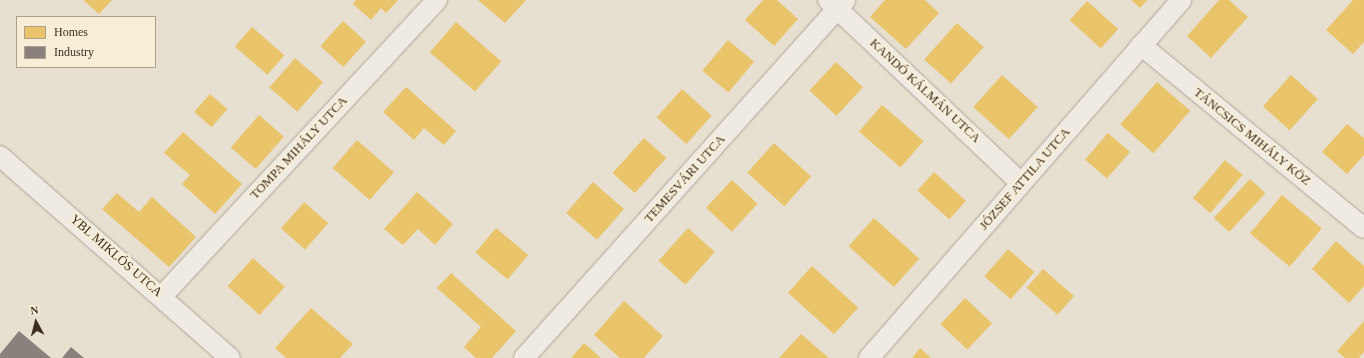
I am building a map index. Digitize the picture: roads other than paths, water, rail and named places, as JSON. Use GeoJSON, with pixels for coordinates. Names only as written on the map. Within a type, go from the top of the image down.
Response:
{"type":"FeatureCollection","features":[{"type":"Feature","properties":{"kind":"street","name":"TOMPA MIHÁLY UTCA"},"geometry":{"type":"LineString","coordinates":[[162,296],[437,0]]}},
{"type":"Feature","properties":{"kind":"street","name":"JÓZSEF ATTILA UTCA"},"geometry":{"type":"LineString","coordinates":[[869,358],[1181,0]]}},
{"type":"Feature","properties":{"kind":"street","name":"KANDÓ KÁLMÁN UTCA"},"geometry":{"type":"LineString","coordinates":[[837,3],[1021,183]]}},
{"type":"Feature","properties":{"kind":"street","name":"TEMESVÁRI UTCA"},"geometry":{"type":"LineString","coordinates":[[524,358],[837,3]]}},
{"type":"Feature","properties":{"kind":"street","name":"TÁNCSICS MIHÁLY KÖZ"},"geometry":{"type":"LineString","coordinates":[[1141,45],[1364,228]]}},
{"type":"Feature","properties":{"kind":"street","name":"YBL MIKLÓS UTCA"},"geometry":{"type":"LineString","coordinates":[[0,156],[162,296],[230,358]]}}]}
